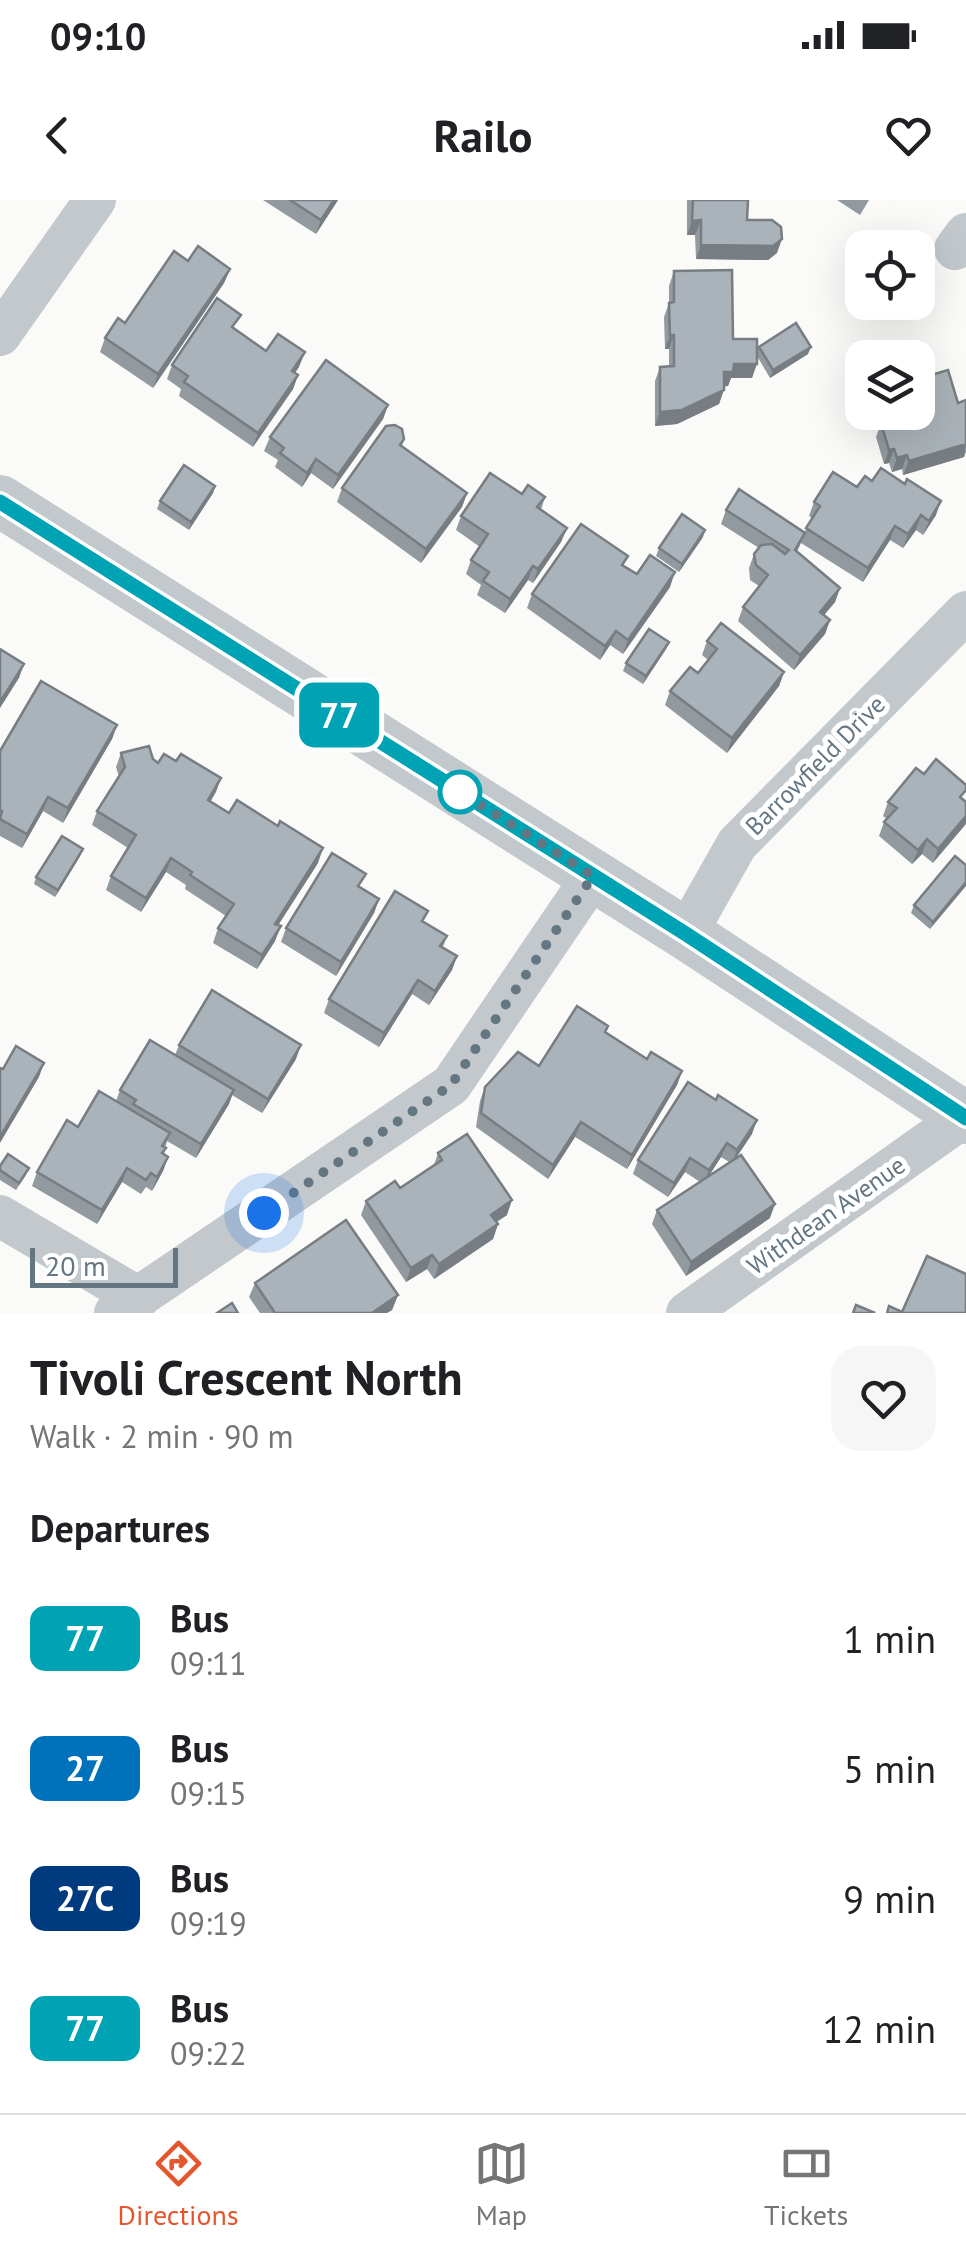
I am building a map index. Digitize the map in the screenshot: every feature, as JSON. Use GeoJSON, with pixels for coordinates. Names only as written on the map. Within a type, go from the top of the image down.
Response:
{"type":"FeatureCollection","features":[{"type":"Feature","properties":{"kind":"street"},"geometry":{"type":"LineString","coordinates":[[0,335],[95,200]]}},
{"type":"Feature","properties":{"kind":"street"},"geometry":{"type":"LineString","coordinates":[[0,502],[686,934],[965,1117]]}},
{"type":"Feature","properties":{"kind":"street","name":"Barrowfield Drive"},"geometry":{"type":"LineString","coordinates":[[686,934],[737,844],[966,612]]}},
{"type":"Feature","properties":{"kind":"street"},"geometry":{"type":"LineString","coordinates":[[0,1216],[127,1306],[451,1085],[593,876]]}},
{"type":"Feature","properties":{"kind":"street","name":"Withdean Avenue"},"geometry":{"type":"LineString","coordinates":[[687,1313],[965,1117]]}},
{"type":"Feature","properties":{"kind":"building"},"geometry":{"type":"Polygon","coordinates":[[[290,200],[334,200],[321,220],[290,200]]]}},
{"type":"Feature","properties":{"kind":"building"},"geometry":{"type":"Polygon","coordinates":[[[693,200],[748,200],[747,220],[772,220],[781,227],[782,239],[773,246],[701,245],[701,220],[692,221],[693,200]]]}},
{"type":"Feature","properties":{"kind":"building"},"geometry":{"type":"Polygon","coordinates":[[[198,246],[230,269],[158,374],[105,338],[118,318],[125,323],[174,251],[188,261],[198,246]]]}},
{"type":"Feature","properties":{"kind":"building"},"geometry":{"type":"Polygon","coordinates":[[[732,270],[733,339],[757,339],[757,364],[734,364],[733,372],[724,372],[724,390],[682,410],[660,412],[660,367],[674,366],[669,303],[674,302],[674,271],[732,270]]]}},
{"type":"Feature","properties":{"kind":"building"},"geometry":{"type":"Polygon","coordinates":[[[217,298],[241,315],[232,327],[266,351],[278,334],[305,352],[292,371],[298,375],[258,433],[184,382],[188,376],[172,365],[217,298]]]}},
{"type":"Feature","properties":{"kind":"building"},"geometry":{"type":"Polygon","coordinates":[[[796,323],[811,347],[773,370],[759,347],[796,323]]]}},
{"type":"Feature","properties":{"kind":"building"},"geometry":{"type":"Polygon","coordinates":[[[326,360],[388,405],[338,475],[316,459],[307,473],[280,453],[284,448],[270,437],[326,360]]]}},
{"type":"Feature","properties":{"kind":"building"},"geometry":{"type":"Polygon","coordinates":[[[948,370],[958,403],[966,400],[966,444],[909,461],[907,455],[897,458],[894,449],[889,450],[883,430],[935,430],[935,374],[948,370]]]}},
{"type":"Feature","properties":{"kind":"building"},"geometry":{"type":"Polygon","coordinates":[[[386,426],[402,429],[404,439],[400,445],[467,493],[426,549],[342,488],[386,426]]]}},
{"type":"Feature","properties":{"kind":"building"},"geometry":{"type":"Polygon","coordinates":[[[184,465],[215,486],[191,522],[160,501],[184,465]]]}},
{"type":"Feature","properties":{"kind":"building"},"geometry":{"type":"Polygon","coordinates":[[[881,468],[941,501],[929,521],[921,515],[908,534],[895,526],[868,568],[806,528],[820,506],[814,502],[833,472],[857,487],[865,476],[872,481],[881,468]]]}},
{"type":"Feature","properties":{"kind":"building"},"geometry":{"type":"Polygon","coordinates":[[[490,473],[522,494],[528,485],[545,497],[537,507],[567,528],[538,569],[533,566],[510,599],[483,581],[489,572],[471,560],[488,534],[461,516],[490,473]]]}},
{"type":"Feature","properties":{"kind":"building"},"geometry":{"type":"Polygon","coordinates":[[[739,489],[805,533],[795,550],[840,588],[820,612],[830,620],[800,655],[743,607],[768,575],[756,565],[754,554],[761,545],[772,544],[785,554],[789,550],[726,510],[739,489]]]}},
{"type":"Feature","properties":{"kind":"building"},"geometry":{"type":"Polygon","coordinates":[[[682,514],[705,530],[682,564],[659,548],[682,514]]]}},
{"type":"Feature","properties":{"kind":"building"},"geometry":{"type":"Polygon","coordinates":[[[581,524],[628,556],[622,565],[637,574],[650,555],[675,572],[628,640],[616,631],[605,646],[532,594],[581,524]]]}},
{"type":"Feature","properties":{"kind":"building"},"geometry":{"type":"Polygon","coordinates":[[[721,623],[784,672],[732,738],[670,691],[690,667],[698,673],[717,649],[707,641],[721,623]]]}},
{"type":"Feature","properties":{"kind":"building"},"geometry":{"type":"Polygon","coordinates":[[[649,629],[669,642],[646,676],[626,663],[649,629]]]}},
{"type":"Feature","properties":{"kind":"building"},"geometry":{"type":"Polygon","coordinates":[[[0,649],[24,664],[0,702],[0,649]]]}},
{"type":"Feature","properties":{"kind":"building"},"geometry":{"type":"Polygon","coordinates":[[[41,681],[117,725],[68,808],[48,797],[27,834],[0,819],[0,751],[41,681]]]}},
{"type":"Feature","properties":{"kind":"building"},"geometry":{"type":"Polygon","coordinates":[[[149,746],[158,763],[164,754],[176,761],[181,754],[221,778],[208,800],[229,813],[237,800],[323,848],[275,924],[281,926],[262,955],[218,928],[234,904],[171,858],[146,898],[111,876],[136,835],[97,811],[125,767],[121,753],[149,746]]]}},
{"type":"Feature","properties":{"kind":"building"},"geometry":{"type":"Polygon","coordinates":[[[936,759],[966,785],[960,797],[966,802],[966,816],[938,849],[927,839],[918,850],[884,822],[897,808],[888,802],[916,768],[924,774],[936,759]]]}},
{"type":"Feature","properties":{"kind":"building"},"geometry":{"type":"Polygon","coordinates":[[[62,836],[83,849],[58,890],[36,877],[62,836]]]}},
{"type":"Feature","properties":{"kind":"building"},"geometry":{"type":"Polygon","coordinates":[[[332,853],[366,874],[358,886],[379,899],[341,962],[286,928],[332,853]]]}},
{"type":"Feature","properties":{"kind":"building"},"geometry":{"type":"Polygon","coordinates":[[[955,856],[966,865],[966,882],[933,922],[914,905],[955,856]]]}},
{"type":"Feature","properties":{"kind":"building"},"geometry":{"type":"Polygon","coordinates":[[[395,891],[428,911],[422,921],[447,936],[440,946],[457,956],[435,991],[418,980],[384,1033],[329,999],[395,891]]]}},
{"type":"Feature","properties":{"kind":"building"},"geometry":{"type":"Polygon","coordinates":[[[212,990],[301,1045],[268,1099],[179,1045],[212,990]]]}},
{"type":"Feature","properties":{"kind":"building"},"geometry":{"type":"Polygon","coordinates":[[[577,1006],[608,1026],[605,1032],[647,1059],[651,1052],[682,1071],[632,1155],[581,1122],[553,1165],[481,1113],[485,1087],[518,1052],[539,1066],[577,1006]]]}},
{"type":"Feature","properties":{"kind":"building"},"geometry":{"type":"Polygon","coordinates":[[[150,1040],[234,1090],[201,1144],[133,1104],[136,1100],[120,1090],[150,1040]]]}},
{"type":"Feature","properties":{"kind":"building"},"geometry":{"type":"Polygon","coordinates":[[[16,1046],[44,1063],[0,1137],[0,1068],[3,1069],[16,1046]]]}},
{"type":"Feature","properties":{"kind":"building"},"geometry":{"type":"Polygon","coordinates":[[[688,1082],[716,1100],[718,1095],[757,1120],[737,1150],[727,1143],[709,1170],[690,1158],[674,1183],[638,1160],[688,1082]]]}},
{"type":"Feature","properties":{"kind":"building"},"geometry":{"type":"Polygon","coordinates":[[[99,1091],[170,1133],[162,1146],[166,1148],[162,1153],[168,1157],[157,1177],[151,1173],[146,1180],[127,1168],[102,1210],[37,1172],[67,1120],[78,1127],[99,1091]]]}},
{"type":"Feature","properties":{"kind":"building"},"geometry":{"type":"Polygon","coordinates":[[[467,1134],[512,1200],[491,1215],[498,1224],[439,1264],[432,1255],[411,1268],[366,1201],[395,1181],[400,1188],[442,1160],[438,1153],[467,1134]]]}},
{"type":"Feature","properties":{"kind":"building"},"geometry":{"type":"Polygon","coordinates":[[[8,1154],[29,1168],[19,1183],[0,1170],[8,1154]]]}},
{"type":"Feature","properties":{"kind":"building"},"geometry":{"type":"Polygon","coordinates":[[[741,1155],[775,1204],[691,1262],[657,1210],[741,1155]]]}},
{"type":"Feature","properties":{"kind":"building"},"geometry":{"type":"Polygon","coordinates":[[[346,1220],[398,1295],[372,1313],[275,1313],[255,1283],[346,1220]]]}},
{"type":"Feature","properties":{"kind":"building"},"geometry":{"type":"Polygon","coordinates":[[[927,1256],[966,1274],[966,1313],[887,1313],[889,1306],[902,1312],[927,1256]]]}},
{"type":"Feature","properties":{"kind":"building"},"geometry":{"type":"Polygon","coordinates":[[[232,1303],[238,1313],[217,1313],[232,1303]]]}},
{"type":"Feature","properties":{"kind":"building"},"geometry":{"type":"Polygon","coordinates":[[[856,1305],[875,1313],[853,1313],[856,1305]]]}},
{"type":"Feature","properties":{"kind":"bus line","name":"77"},"geometry":{"type":"LineString","coordinates":[[0,502],[686,934],[966,1118]]}},
{"type":"Feature","properties":{"kind":"route"},"geometry":{"type":"LineString","coordinates":[[264,1213],[451,1085],[593,876],[460,792]]}}]}
